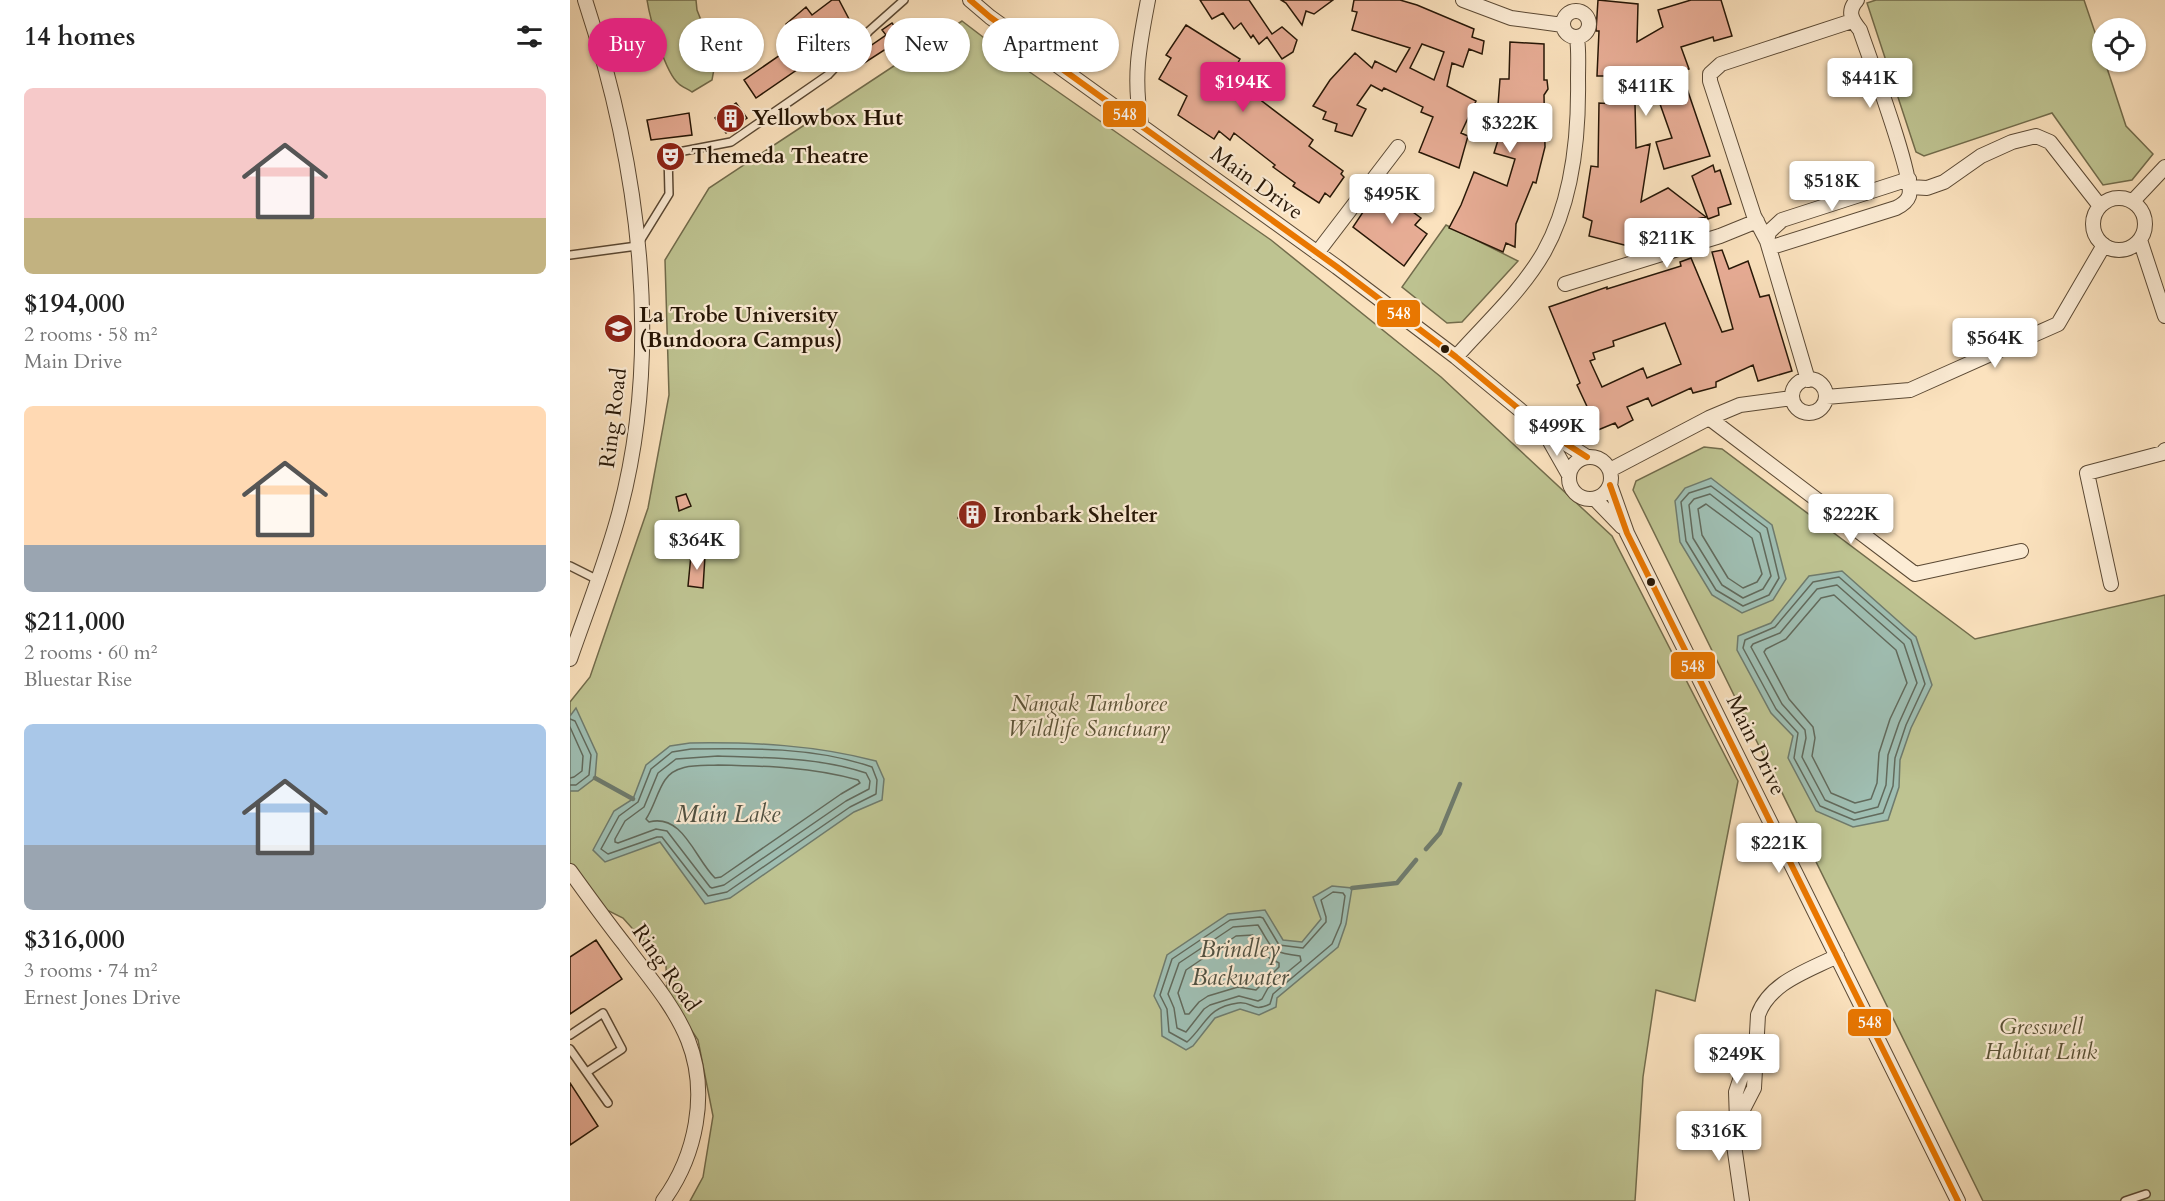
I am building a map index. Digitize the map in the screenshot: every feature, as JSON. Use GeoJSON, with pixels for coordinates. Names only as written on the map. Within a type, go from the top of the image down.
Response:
{"type":"FeatureCollection","features":[{"type":"Feature","properties":{"kind":"street","name":"Ring Road"},"geometry":{"type":"LineString","coordinates":[[570,659],[618,520],[636,420],[641,371],[641,308],[631,193],[619,124],[603,54],[585,0]]}},
{"type":"Feature","properties":{"kind":"street","name":"Main Drive"},"geometry":{"type":"LineString","coordinates":[[970,0],[1024,42],[1141,124],[1456,357],[1543,429],[1587,457]]}},
{"type":"Feature","properties":{"kind":"street"},"geometry":{"type":"LineString","coordinates":[[1141,124],[1137,103],[1137,61],[1148,0]]}},
{"type":"Feature","properties":{"kind":"street"},"geometry":{"type":"LineString","coordinates":[[1463,0],[1511,18],[1563,25]]}},
{"type":"Feature","properties":{"kind":"street"},"geometry":{"type":"LineString","coordinates":[[1768,244],[1896,208],[1905,203],[1910,195],[1910,183],[1860,30],[1852,21],[1850,14],[1851,7],[1857,0]]}},
{"type":"Feature","properties":{"kind":"street"},"geometry":{"type":"LineString","coordinates":[[1579,5],[1587,17],[1589,26],[1585,34],[1576,38],[1567,34],[1563,25],[1565,17],[1579,5]]}},
{"type":"Feature","properties":{"kind":"street"},"geometry":{"type":"LineString","coordinates":[[1808,380],[1768,244],[1756,221],[1710,81],[1710,74],[1721,64],[1852,21]]}},
{"type":"Feature","properties":{"kind":"street"},"geometry":{"type":"LineString","coordinates":[[1456,357],[1521,285],[1544,251],[1555,227],[1572,170],[1579,112],[1576,38]]}},
{"type":"Feature","properties":{"kind":"street"},"geometry":{"type":"LineString","coordinates":[[1768,244],[1769,232],[1782,220],[1910,183],[1927,188],[1944,182],[1981,156],[2012,142],[2036,136],[2050,142],[2100,206]]}},
{"type":"Feature","properties":{"kind":"street"},"geometry":{"type":"LineString","coordinates":[[1317,253],[1398,147]]}},
{"type":"Feature","properties":{"kind":"street"},"geometry":{"type":"LineString","coordinates":[[2133,201],[2165,167]]}},
{"type":"Feature","properties":{"kind":"street"},"geometry":{"type":"LineString","coordinates":[[2116,197],[2133,201],[2140,207],[2145,218],[2145,228],[2140,240],[2134,246],[2122,250],[2104,245],[2097,238],[2093,221],[2100,206],[2116,197]]}},
{"type":"Feature","properties":{"kind":"street"},"geometry":{"type":"LineString","coordinates":[[1565,285],[1720,236],[1756,221]]}},
{"type":"Feature","properties":{"kind":"street"},"geometry":{"type":"LineString","coordinates":[[2140,240],[2165,316]]}},
{"type":"Feature","properties":{"kind":"street"},"geometry":{"type":"LineString","coordinates":[[1826,397],[1910,390],[2058,324],[2104,245]]}},
{"type":"Feature","properties":{"kind":"street"},"geometry":{"type":"LineString","coordinates":[[1808,380],[1819,383],[1826,397],[1821,408],[1811,413],[1800,410],[1792,398],[1795,387],[1808,380]]}},
{"type":"Feature","properties":{"kind":"street"},"geometry":{"type":"LineString","coordinates":[[1610,470],[1709,418],[1740,405],[1792,398]]}},
{"type":"Feature","properties":{"kind":"street"},"geometry":{"type":"LineString","coordinates":[[1709,418],[1915,574],[2021,551]]}},
{"type":"Feature","properties":{"kind":"street","name":"Main Drive"},"geometry":{"type":"LineString","coordinates":[[1543,429],[1569,474]]}},
{"type":"Feature","properties":{"kind":"street"},"geometry":{"type":"LineString","coordinates":[[2111,584],[2087,473],[2163,453],[2165,450]]}},
{"type":"Feature","properties":{"kind":"street"},"geometry":{"type":"LineString","coordinates":[[1587,457],[1601,460],[1610,470],[1611,485],[1605,494],[1594,499],[1588,499],[1576,493],[1569,482],[1569,474],[1576,463],[1587,457]]}},
{"type":"Feature","properties":{"kind":"street","name":"Main Drive"},"geometry":{"type":"LineString","coordinates":[[1611,485],[1627,533],[1958,1201]]}},
{"type":"Feature","properties":{"kind":"street","name":"Main Drive"},"geometry":{"type":"LineString","coordinates":[[1594,499],[1627,533]]}},
{"type":"Feature","properties":{"kind":"street","name":"Ring Road"},"geometry":{"type":"LineString","coordinates":[[570,872],[662,996],[689,1042],[698,1088],[698,1112],[688,1156],[678,1181],[663,1201]]}},
{"type":"Feature","properties":{"kind":"street"},"geometry":{"type":"LineString","coordinates":[[1742,1201],[1734,1145],[1737,1121],[1736,1092],[1743,1071],[1755,1052],[1758,1015],[1768,995],[1789,980],[1837,956]]}},
{"type":"Feature","properties":{"kind":"lane"},"geometry":{"type":"LineString","coordinates":[[570,255],[637,246],[669,194],[668,154],[731,142],[828,75],[868,31],[904,0]]}},
{"type":"Feature","properties":{"kind":"lane"},"geometry":{"type":"LineString","coordinates":[[570,566],[598,580]]}},
{"type":"Feature","properties":{"kind":"lane"},"geometry":{"type":"LineString","coordinates":[[570,1035],[603,1013],[622,1048],[587,1072]]}},
{"type":"Feature","properties":{"kind":"lane"},"geometry":{"type":"LineString","coordinates":[[570,1049],[608,1103]]}},
{"type":"Feature","properties":{"kind":"lane"},"geometry":{"type":"LineString","coordinates":[[2125,1201],[2146,1194]]}},
{"type":"Feature","properties":{"kind":"green space"},"geometry":{"type":"Polygon","coordinates":[[[647,0],[696,0],[700,18],[679,18],[679,72],[713,72],[712,80],[692,92],[680,85],[667,64],[667,18],[651,18],[647,0]]]}},
{"type":"Feature","properties":{"kind":"green space"},"geometry":{"type":"Polygon","coordinates":[[[1876,0],[2084,0],[2092,24],[2092,72],[2108,72],[2126,126],[2153,154],[2132,180],[2103,185],[2052,113],[1924,156],[1916,152],[1867,3],[1876,0]]]}},
{"type":"Feature","properties":{"kind":"green space","name":"Nangak Tamboree Wildlife Sanctuary"},"geometry":{"type":"Polygon","coordinates":[[[970,27],[982,36],[982,72],[1030,72],[1271,240],[1441,377],[1612,536],[1738,781],[1695,1001],[1656,990],[1643,1077],[1635,1201],[690,1201],[703,1177],[713,1116],[698,1040],[667,993],[666,966],[623,918],[581,897],[570,881],[570,702],[590,677],[648,508],[669,395],[665,260],[709,188],[885,72],[970,72],[970,27]]]}},
{"type":"Feature","properties":{"kind":"green space"},"geometry":{"type":"Polygon","coordinates":[[[1446,225],[1518,261],[1462,322],[1447,323],[1402,287],[1446,225]]]}},
{"type":"Feature","properties":{"kind":"green space","name":"Gresswell Habitat Link"},"geometry":{"type":"Polygon","coordinates":[[[1704,447],[1722,449],[1975,639],[2165,595],[2165,1201],[1983,1201],[1633,490],[1636,481],[1704,447]]]}},
{"type":"Feature","properties":{"kind":"water"},"geometry":{"type":"Polygon","coordinates":[[[1711,478],[1772,525],[1786,579],[1773,600],[1742,613],[1712,595],[1680,542],[1675,501],[1685,488],[1711,478]]]}},
{"type":"Feature","properties":{"kind":"water"},"geometry":{"type":"Polygon","coordinates":[[[1842,571],[1916,637],[1932,685],[1911,728],[1900,760],[1899,787],[1888,820],[1853,827],[1816,811],[1788,758],[1793,736],[1771,713],[1737,650],[1738,636],[1771,623],[1809,576],[1842,571]]]}},
{"type":"Feature","properties":{"kind":"water"},"geometry":{"type":"Polygon","coordinates":[[[576,708],[597,754],[595,778],[578,791],[570,791],[570,716],[576,708]]]}},
{"type":"Feature","properties":{"kind":"water","name":"Main Lake"},"geometry":{"type":"Polygon","coordinates":[[[690,743],[737,743],[807,748],[876,761],[884,779],[882,800],[854,812],[730,898],[705,904],[660,842],[605,862],[593,850],[614,811],[633,799],[646,765],[670,746],[690,743]]]}},
{"type":"Feature","properties":{"kind":"water","name":"Brindley Backwater"},"geometry":{"type":"Polygon","coordinates":[[[1332,886],[1352,888],[1346,924],[1338,947],[1277,998],[1276,1007],[1259,1015],[1240,1009],[1215,1018],[1193,1046],[1186,1050],[1162,1036],[1161,1010],[1154,996],[1167,955],[1228,914],[1265,910],[1283,940],[1302,942],[1321,919],[1313,897],[1332,886]]]}},
{"type":"Feature","properties":{"kind":"building"},"geometry":{"type":"Polygon","coordinates":[[[832,0],[839,0],[848,18],[793,18],[806,7],[812,15],[832,0]]]}},
{"type":"Feature","properties":{"kind":"building"},"geometry":{"type":"Polygon","coordinates":[[[1200,0],[1249,0],[1272,34],[1282,27],[1297,40],[1293,52],[1282,59],[1267,37],[1259,44],[1253,35],[1251,38],[1241,23],[1234,29],[1223,13],[1212,19],[1200,0]]]}},
{"type":"Feature","properties":{"kind":"building"},"geometry":{"type":"Polygon","coordinates":[[[1281,0],[1333,0],[1314,14],[1306,11],[1302,25],[1286,3],[1281,0]]]}},
{"type":"Feature","properties":{"kind":"building"},"geometry":{"type":"Polygon","coordinates":[[[1354,0],[1400,0],[1474,29],[1472,37],[1484,41],[1482,54],[1469,49],[1463,67],[1452,63],[1447,86],[1476,101],[1461,133],[1468,136],[1459,168],[1419,152],[1433,117],[1421,112],[1423,107],[1384,88],[1382,91],[1371,85],[1357,105],[1366,109],[1352,136],[1335,131],[1337,124],[1323,119],[1326,112],[1313,106],[1330,80],[1355,53],[1372,68],[1375,61],[1396,72],[1410,48],[1352,30],[1357,12],[1352,11],[1354,0]],[[1422,44],[1410,68],[1434,80],[1444,52],[1422,44]]]}},
{"type":"Feature","properties":{"kind":"building"},"geometry":{"type":"Polygon","coordinates":[[[1598,0],[1638,4],[1637,42],[1663,27],[1658,10],[1691,0],[1721,0],[1732,36],[1714,41],[1713,37],[1681,47],[1689,69],[1681,71],[1710,156],[1664,169],[1656,142],[1672,138],[1660,104],[1635,103],[1636,148],[1650,144],[1641,202],[1668,188],[1706,217],[1672,224],[1656,236],[1656,245],[1632,247],[1589,236],[1592,221],[1583,217],[1591,166],[1598,167],[1599,103],[1614,104],[1613,76],[1597,76],[1598,0]]]}},
{"type":"Feature","properties":{"kind":"building"},"geometry":{"type":"Polygon","coordinates":[[[1186,25],[1240,59],[1234,70],[1272,97],[1271,100],[1250,92],[1313,140],[1309,146],[1343,171],[1341,174],[1344,177],[1330,197],[1325,193],[1319,203],[1293,186],[1295,183],[1273,167],[1275,165],[1234,133],[1230,140],[1219,131],[1214,139],[1178,115],[1187,96],[1159,79],[1171,58],[1166,55],[1186,25]]]}},
{"type":"Feature","properties":{"kind":"building"},"geometry":{"type":"Polygon","coordinates":[[[884,36],[884,50],[872,58],[872,45],[884,36]]]}},
{"type":"Feature","properties":{"kind":"building"},"geometry":{"type":"Polygon","coordinates":[[[1510,42],[1544,44],[1544,80],[1547,80],[1548,89],[1544,95],[1545,147],[1536,183],[1533,182],[1516,224],[1515,247],[1506,243],[1503,252],[1449,228],[1474,172],[1507,186],[1515,159],[1494,153],[1499,137],[1512,141],[1510,105],[1498,105],[1500,79],[1509,79],[1510,42]]]}},
{"type":"Feature","properties":{"kind":"building"},"geometry":{"type":"Polygon","coordinates":[[[776,58],[776,72],[794,72],[756,98],[744,80],[756,72],[764,72],[764,66],[776,58]]]}},
{"type":"Feature","properties":{"kind":"building","name":"Yellowbox Hut"},"geometry":{"type":"Polygon","coordinates":[[[736,103],[747,118],[726,133],[715,118],[736,103]]]}},
{"type":"Feature","properties":{"kind":"building"},"geometry":{"type":"Polygon","coordinates":[[[689,113],[692,135],[651,140],[647,120],[689,113]]]}},
{"type":"Feature","properties":{"kind":"building"},"geometry":{"type":"Polygon","coordinates":[[[1713,165],[1715,172],[1720,170],[1731,204],[1718,208],[1719,215],[1708,219],[1692,176],[1713,165]]]}},
{"type":"Feature","properties":{"kind":"building"},"geometry":{"type":"Polygon","coordinates":[[[1391,184],[1417,206],[1413,212],[1421,218],[1415,225],[1427,234],[1404,266],[1353,227],[1373,197],[1379,202],[1391,184]]]}},
{"type":"Feature","properties":{"kind":"building"},"geometry":{"type":"Polygon","coordinates":[[[1722,250],[1729,269],[1748,261],[1760,297],[1769,295],[1792,371],[1758,381],[1753,365],[1716,382],[1716,387],[1693,393],[1691,388],[1652,406],[1648,398],[1627,407],[1633,420],[1618,428],[1615,423],[1598,430],[1577,385],[1580,383],[1549,307],[1607,287],[1607,289],[1681,266],[1680,262],[1691,258],[1722,332],[1733,329],[1712,252],[1722,250]],[[1665,323],[1613,341],[1614,346],[1593,353],[1595,359],[1590,361],[1602,387],[1643,368],[1647,378],[1681,364],[1665,323]]]}},
{"type":"Feature","properties":{"kind":"building"},"geometry":{"type":"Polygon","coordinates":[[[686,494],[691,506],[679,511],[676,497],[686,494]]]}},
{"type":"Feature","properties":{"kind":"building","name":"Ironbark Shelter"},"geometry":{"type":"Polygon","coordinates":[[[964,503],[985,512],[981,525],[958,518],[964,503]]]}},
{"type":"Feature","properties":{"kind":"building"},"geometry":{"type":"Polygon","coordinates":[[[691,555],[705,556],[703,588],[688,586],[691,555]]]}},
{"type":"Feature","properties":{"kind":"building"},"geometry":{"type":"Polygon","coordinates":[[[596,940],[622,979],[570,1014],[570,957],[596,940]]]}},
{"type":"Feature","properties":{"kind":"building"},"geometry":{"type":"Polygon","coordinates":[[[570,1083],[598,1126],[570,1145],[570,1083]]]}},
{"type":"Feature","properties":{"kind":"waterway"},"geometry":{"type":"LineString","coordinates":[[595,778],[633,799]]}},
{"type":"Feature","properties":{"kind":"waterway"},"geometry":{"type":"LineString","coordinates":[[1426,849],[1440,833],[1460,784]]}},
{"type":"Feature","properties":{"kind":"waterway"},"geometry":{"type":"LineString","coordinates":[[1352,888],[1397,883],[1416,860]]}},
{"type":"Feature","properties":{"kind":"transit line","name":"548"},"geometry":{"type":"LineString","coordinates":[[970,0],[990,17],[1337,267],[1456,357],[1543,429],[1587,457]]}},
{"type":"Feature","properties":{"kind":"transit line","name":"548"},"geometry":{"type":"LineString","coordinates":[[1610,485],[1627,533],[1958,1201]]}},
{"type":"Feature","properties":{"kind":"place","name":"Yellowbox Hut"},"geometry":{"type":"Point","coordinates":[731,118]}},
{"type":"Feature","properties":{"kind":"place","name":"Themeda Theatre"},"geometry":{"type":"Point","coordinates":[670,156]}},
{"type":"Feature","properties":{"kind":"place","name":"La Trobe University (Bundoora Campus)"},"geometry":{"type":"Point","coordinates":[618,328]}},
{"type":"Feature","properties":{"kind":"place","name":"Ironbark Shelter"},"geometry":{"type":"Point","coordinates":[972,515]}}]}
